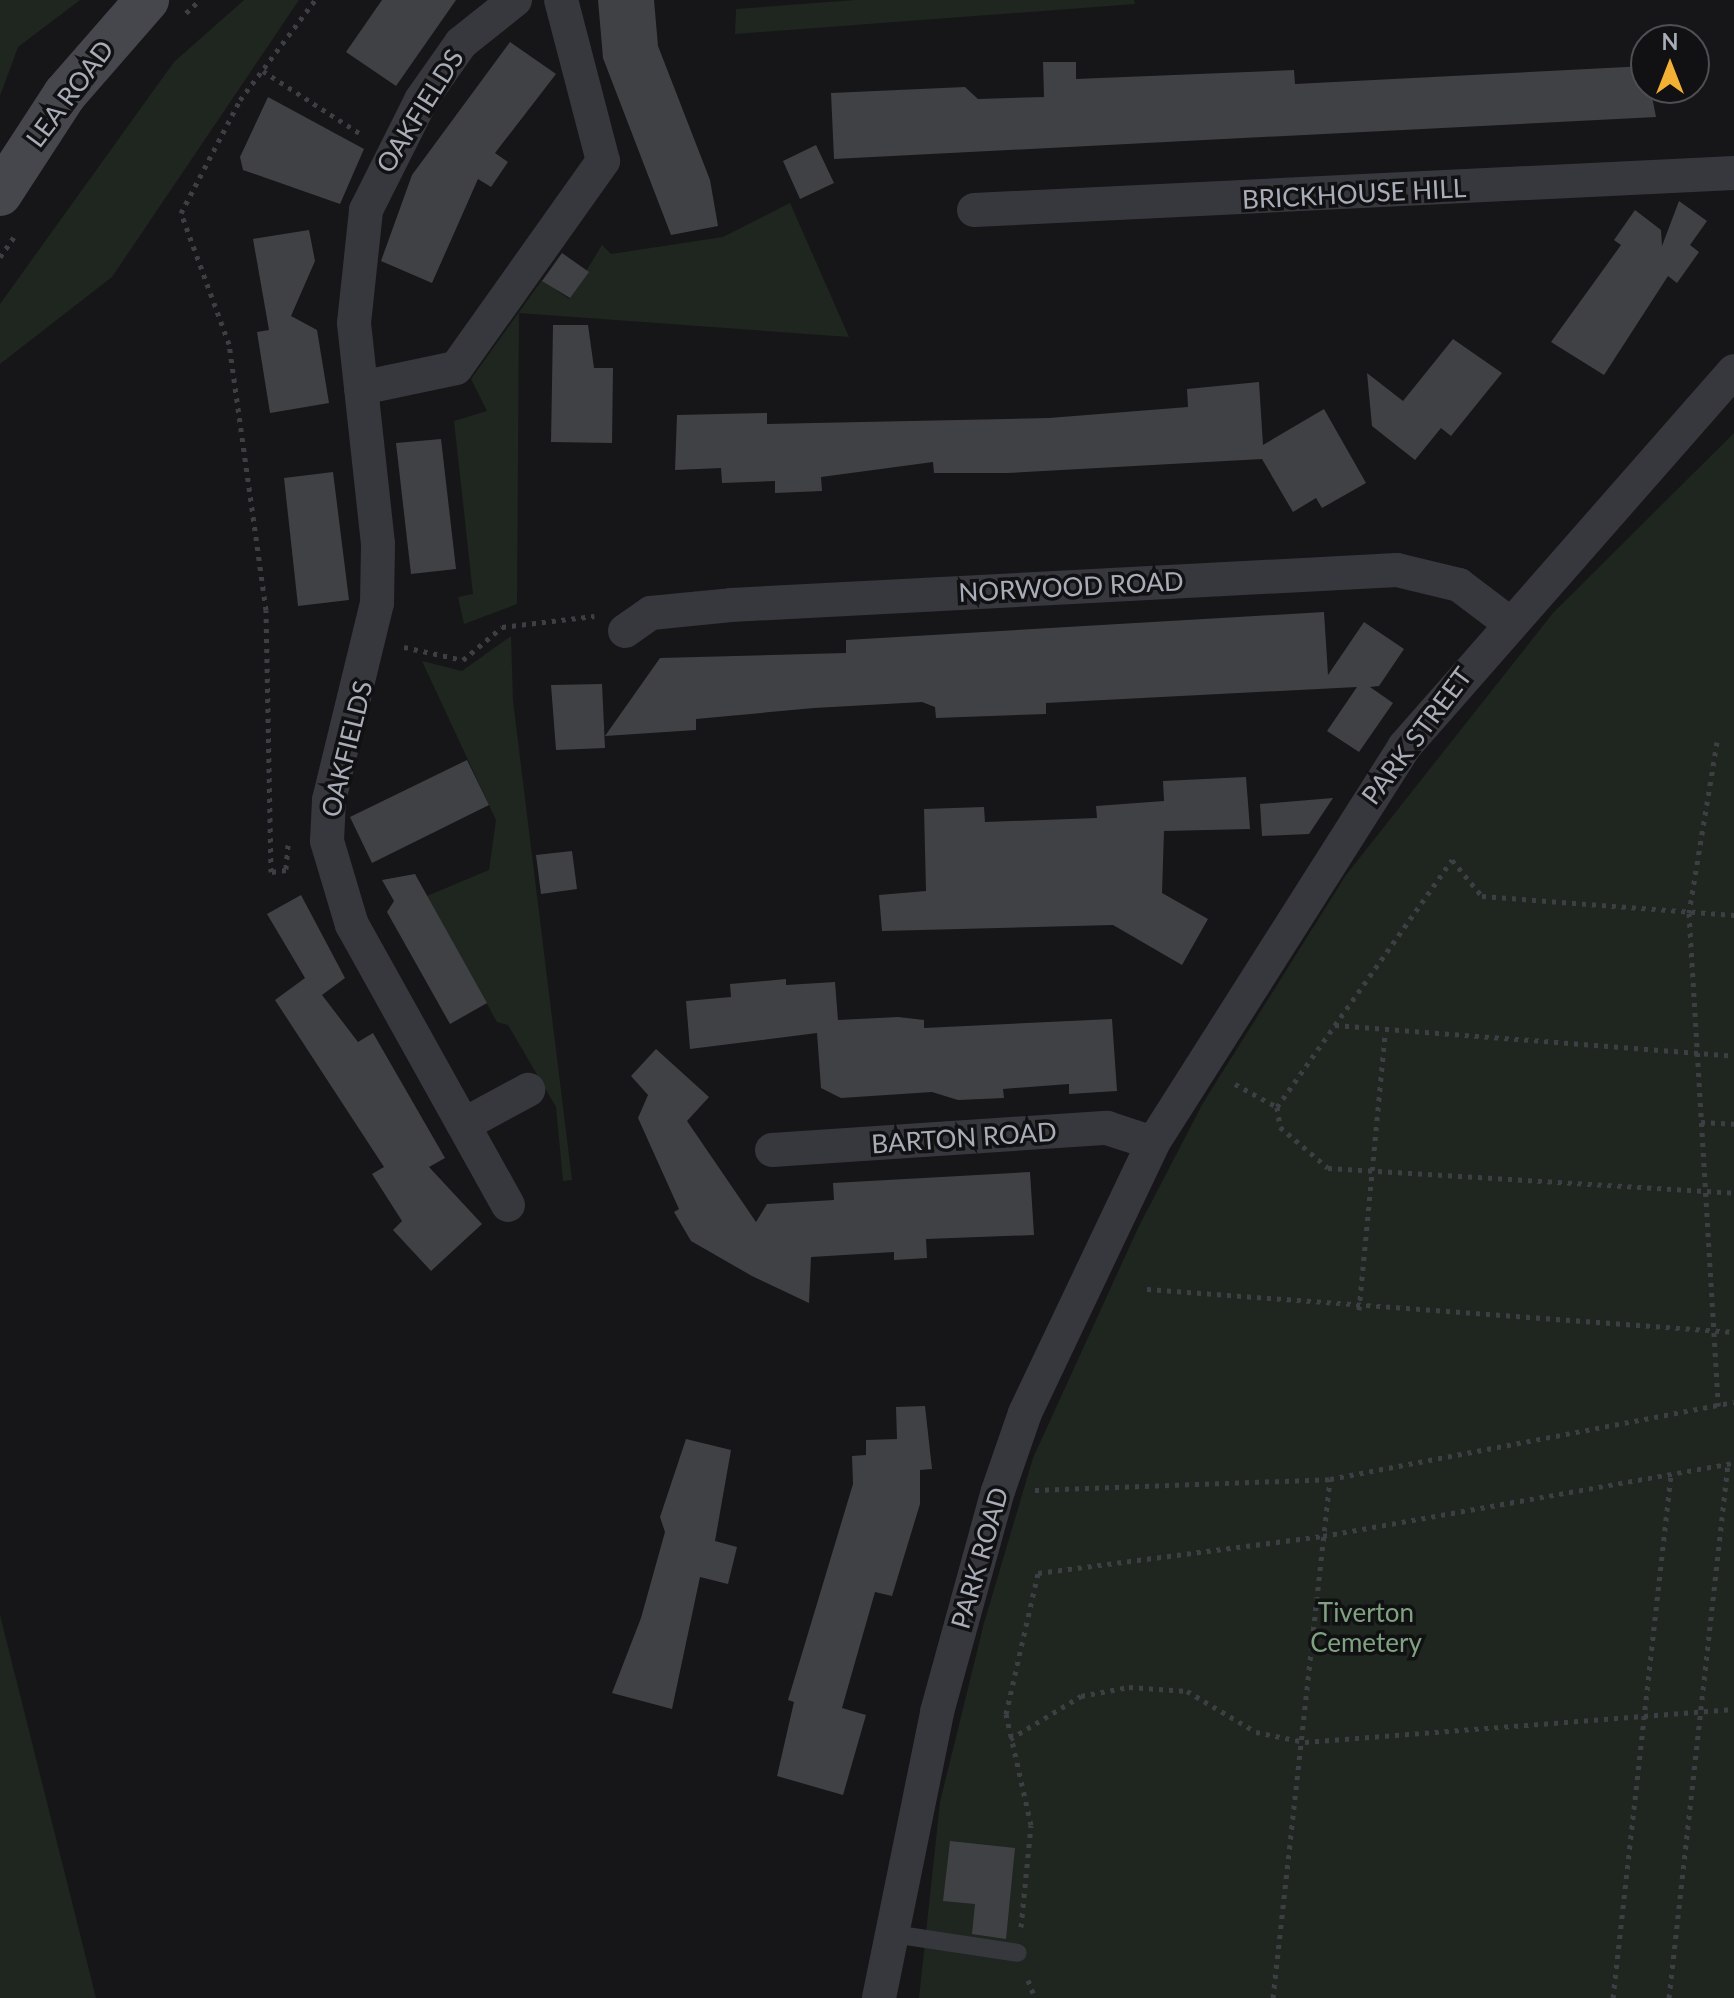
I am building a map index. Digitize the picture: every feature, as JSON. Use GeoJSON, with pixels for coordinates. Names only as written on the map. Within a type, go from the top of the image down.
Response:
{"type":"FeatureCollection","features":[{"type":"Feature","properties":{"kind":"street","name":"LEA ROAD"},"geometry":{"type":"LineString","coordinates":[[0,194],[65,94],[147,0]]}},
{"type":"Feature","properties":{"kind":"street","name":"OAKFIELDS"},"geometry":{"type":"LineString","coordinates":[[508,1205],[333,879],[329,800],[372,640],[378,544],[361,388],[355,269],[380,174],[461,43],[515,0]]}},
{"type":"Feature","properties":{"kind":"street"},"geometry":{"type":"LineString","coordinates":[[361,388],[456,368],[603,161],[561,0]]}},
{"type":"Feature","properties":{"kind":"street","name":"BRICKHOUSE HILL"},"geometry":{"type":"LineString","coordinates":[[974,210],[1734,173]]}},
{"type":"Feature","properties":{"kind":"street","name":"PARK STREET"},"geometry":{"type":"LineString","coordinates":[[1153,1143],[1200,1063],[1404,747],[1508,622],[1734,371]]}},
{"type":"Feature","properties":{"kind":"street","name":"NORWOOD ROAD"},"geometry":{"type":"LineString","coordinates":[[625,631],[651,613],[731,605],[1397,570],[1459,585],[1508,622]]}},
{"type":"Feature","properties":{"kind":"street"},"geometry":{"type":"LineString","coordinates":[[465,1124],[528,1090]]}},
{"type":"Feature","properties":{"kind":"street","name":"BARTON ROAD"},"geometry":{"type":"LineString","coordinates":[[772,1150],[1107,1128],[1153,1143]]}},
{"type":"Feature","properties":{"kind":"street","name":"PARK ROAD"},"geometry":{"type":"LineString","coordinates":[[879,1998],[937,1712],[998,1491],[1025,1413],[1153,1143]]}},
{"type":"Feature","properties":{"kind":"lane"},"geometry":{"type":"LineString","coordinates":[[893,1934],[1018,1953]]}},
{"type":"Feature","properties":{"kind":"path"},"geometry":{"type":"LineString","coordinates":[[289,828],[286,870],[271,872],[266,610],[234,375],[181,213],[206,157],[315,0]]}},
{"type":"Feature","properties":{"kind":"path"},"geometry":{"type":"LineString","coordinates":[[263,71],[334,117]]}},
{"type":"Feature","properties":{"kind":"path"},"geometry":{"type":"LineString","coordinates":[[372,640],[463,660],[502,627],[520,623],[593,615],[625,631]]}},
{"type":"Feature","properties":{"kind":"path"},"geometry":{"type":"LineString","coordinates":[[1717,742],[1689,913],[1717,1332],[1718,1406]]}},
{"type":"Feature","properties":{"kind":"path"},"geometry":{"type":"LineString","coordinates":[[1734,915],[1482,896],[1452,860],[1277,1107],[1280,1127],[1307,1156],[1328,1168],[1734,1193]]}},
{"type":"Feature","properties":{"kind":"path"},"geometry":{"type":"LineString","coordinates":[[1335,1025],[1385,1034],[1734,1056]]}},
{"type":"Feature","properties":{"kind":"path"},"geometry":{"type":"LineString","coordinates":[[1359,1310],[1385,1034]]}},
{"type":"Feature","properties":{"kind":"path"},"geometry":{"type":"LineString","coordinates":[[1200,1063],[1277,1107]]}},
{"type":"Feature","properties":{"kind":"path"},"geometry":{"type":"LineString","coordinates":[[1701,1122],[1734,1124]]}},
{"type":"Feature","properties":{"kind":"path"},"geometry":{"type":"LineString","coordinates":[[1147,1289],[1359,1310],[1734,1332]]}},
{"type":"Feature","properties":{"kind":"path"},"geometry":{"type":"LineString","coordinates":[[998,1491],[1330,1479],[1734,1402]]}},
{"type":"Feature","properties":{"kind":"path"},"geometry":{"type":"LineString","coordinates":[[1018,1953],[1031,1825],[1006,1714],[1016,1652],[1038,1573],[1323,1536],[1731,1463],[1669,1998]]}},
{"type":"Feature","properties":{"kind":"path"},"geometry":{"type":"LineString","coordinates":[[1613,1998],[1671,1474]]}},
{"type":"Feature","properties":{"kind":"path"},"geometry":{"type":"LineString","coordinates":[[1273,1998],[1305,1742],[1330,1479]]}},
{"type":"Feature","properties":{"kind":"path"},"geometry":{"type":"LineString","coordinates":[[1010,1739],[1081,1696],[1129,1687],[1187,1691],[1256,1732],[1305,1742],[1734,1709]]}},
{"type":"Feature","properties":{"kind":"green space"},"geometry":{"type":"Polygon","coordinates":[[[0,0],[80,0],[18,47],[0,96],[0,0]]]}},
{"type":"Feature","properties":{"kind":"green space"},"geometry":{"type":"Polygon","coordinates":[[[244,0],[299,0],[112,277],[0,364],[0,304],[174,62],[244,0]]]}},
{"type":"Feature","properties":{"kind":"green space"},"geometry":{"type":"Polygon","coordinates":[[[855,0],[1134,0],[1135,4],[735,34],[736,9],[855,0]]]}},
{"type":"Feature","properties":{"kind":"green space"},"geometry":{"type":"Polygon","coordinates":[[[790,203],[849,337],[519,313],[517,604],[464,624],[458,597],[473,594],[454,421],[487,411],[471,379],[542,280],[569,299],[602,245],[611,254],[723,237],[790,203]]]}},
{"type":"Feature","properties":{"kind":"green space","name":"Tiverton Cemetery"},"geometry":{"type":"Polygon","coordinates":[[[1734,433],[1734,1998],[919,1998],[940,1802],[984,1623],[1033,1458],[1138,1228],[1203,1103],[1346,875],[1553,613],[1734,433]]]}},
{"type":"Feature","properties":{"kind":"green space"},"geometry":{"type":"Polygon","coordinates":[[[511,636],[513,701],[572,1180],[563,1181],[556,1107],[508,1025],[497,1022],[427,896],[489,870],[496,820],[422,661],[462,671],[511,636]]]}},
{"type":"Feature","properties":{"kind":"green space"},"geometry":{"type":"Polygon","coordinates":[[[0,1615],[96,1998],[0,1998],[0,1615]]]}},
{"type":"Feature","properties":{"kind":"building"},"geometry":{"type":"Polygon","coordinates":[[[382,0],[456,0],[396,86],[346,52],[382,0]]]}},
{"type":"Feature","properties":{"kind":"building"},"geometry":{"type":"Polygon","coordinates":[[[598,0],[654,0],[658,46],[710,180],[718,226],[671,235],[603,58],[598,0]]]}},
{"type":"Feature","properties":{"kind":"building"},"geometry":{"type":"Polygon","coordinates":[[[510,42],[556,74],[495,153],[508,162],[491,187],[478,179],[432,283],[381,261],[412,175],[510,42]]]}},
{"type":"Feature","properties":{"kind":"building"},"geometry":{"type":"Polygon","coordinates":[[[1043,62],[1076,62],[1076,79],[1294,70],[1295,84],[1630,67],[1630,104],[1653,104],[1656,117],[834,159],[831,93],[965,87],[978,99],[1044,97],[1043,62]]]}},
{"type":"Feature","properties":{"kind":"building"},"geometry":{"type":"Polygon","coordinates":[[[268,97],[364,149],[340,204],[243,170],[240,157],[268,97]]]}},
{"type":"Feature","properties":{"kind":"building"},"geometry":{"type":"Polygon","coordinates":[[[816,145],[834,183],[800,199],[783,161],[816,145]]]}},
{"type":"Feature","properties":{"kind":"building"},"geometry":{"type":"Polygon","coordinates":[[[1679,201],[1707,221],[1690,245],[1699,252],[1677,283],[1668,276],[1604,375],[1551,342],[1621,245],[1614,240],[1635,210],[1661,230],[1662,246],[1679,201]]]}},
{"type":"Feature","properties":{"kind":"building"},"geometry":{"type":"Polygon","coordinates":[[[309,230],[315,261],[291,316],[317,330],[329,403],[270,413],[257,332],[269,330],[253,239],[309,230]]]}},
{"type":"Feature","properties":{"kind":"building"},"geometry":{"type":"Polygon","coordinates":[[[562,253],[589,272],[570,298],[542,281],[562,253]]]}},
{"type":"Feature","properties":{"kind":"building"},"geometry":{"type":"Polygon","coordinates":[[[553,325],[588,325],[594,368],[613,368],[612,443],[551,442],[553,325]]]}},
{"type":"Feature","properties":{"kind":"building"},"geometry":{"type":"Polygon","coordinates":[[[1453,339],[1502,373],[1451,436],[1441,428],[1415,460],[1372,426],[1367,373],[1403,401],[1453,339]]]}},
{"type":"Feature","properties":{"kind":"building"},"geometry":{"type":"Polygon","coordinates":[[[1259,382],[1263,445],[1324,409],[1366,483],[1322,508],[1316,498],[1293,512],[1262,459],[1007,473],[934,473],[933,462],[821,477],[822,491],[775,493],[775,481],[722,483],[721,468],[675,470],[677,415],[767,413],[767,424],[1049,418],[1188,407],[1187,389],[1259,382]]]}},
{"type":"Feature","properties":{"kind":"building"},"geometry":{"type":"Polygon","coordinates":[[[441,439],[456,569],[411,574],[396,443],[441,439]]]}},
{"type":"Feature","properties":{"kind":"building"},"geometry":{"type":"Polygon","coordinates":[[[333,472],[349,600],[298,606],[284,478],[333,472]]]}},
{"type":"Feature","properties":{"kind":"building"},"geometry":{"type":"Polygon","coordinates":[[[1324,612],[1328,675],[1364,622],[1404,649],[1379,686],[1370,687],[1393,703],[1359,752],[1327,731],[1357,687],[1046,703],[1046,714],[936,718],[935,707],[922,702],[814,708],[696,719],[696,730],[605,736],[660,658],[846,653],[846,640],[1324,612]]]}},
{"type":"Feature","properties":{"kind":"building"},"geometry":{"type":"Polygon","coordinates":[[[602,684],[605,748],[556,750],[551,685],[602,684]]]}},
{"type":"Feature","properties":{"kind":"building"},"geometry":{"type":"Polygon","coordinates":[[[467,760],[489,805],[372,863],[350,817],[467,760]]]}},
{"type":"Feature","properties":{"kind":"building"},"geometry":{"type":"Polygon","coordinates":[[[1246,777],[1250,829],[1164,831],[1162,893],[1208,919],[1182,965],[1113,925],[882,931],[879,895],[926,891],[924,809],[984,807],[985,822],[1097,818],[1096,806],[1164,801],[1163,781],[1246,777]]]}},
{"type":"Feature","properties":{"kind":"building"},"geometry":{"type":"Polygon","coordinates":[[[1333,798],[1309,834],[1262,836],[1260,804],[1333,798]]]}},
{"type":"Feature","properties":{"kind":"building"},"geometry":{"type":"Polygon","coordinates":[[[572,851],[577,889],[541,894],[536,855],[572,851]]]}},
{"type":"Feature","properties":{"kind":"building"},"geometry":{"type":"Polygon","coordinates":[[[415,874],[487,1003],[450,1024],[387,912],[394,901],[382,880],[415,874]]]}},
{"type":"Feature","properties":{"kind":"building"},"geometry":{"type":"Polygon","coordinates":[[[301,895],[345,978],[322,995],[358,1042],[373,1033],[445,1158],[429,1167],[482,1224],[431,1271],[393,1230],[402,1221],[372,1174],[384,1167],[275,1000],[305,978],[267,914],[301,895]]]}},
{"type":"Feature","properties":{"kind":"building"},"geometry":{"type":"Polygon","coordinates":[[[786,979],[786,985],[835,982],[838,1020],[898,1017],[924,1020],[924,1028],[1112,1019],[1117,1091],[1069,1094],[1069,1084],[1003,1089],[1004,1098],[958,1100],[932,1092],[841,1098],[821,1088],[817,1033],[690,1049],[686,1001],[731,997],[730,984],[786,979]]]}},
{"type":"Feature","properties":{"kind":"building"},"geometry":{"type":"Polygon","coordinates":[[[656,1049],[709,1097],[687,1121],[756,1222],[767,1204],[834,1200],[833,1183],[1030,1172],[1034,1235],[926,1239],[927,1258],[894,1260],[894,1252],[811,1257],[809,1303],[752,1276],[691,1241],[674,1212],[679,1209],[638,1118],[648,1095],[631,1076],[656,1049]]]}},
{"type":"Feature","properties":{"kind":"building"},"geometry":{"type":"Polygon","coordinates":[[[925,1406],[932,1469],[920,1470],[920,1504],[892,1596],[875,1592],[842,1708],[866,1715],[843,1795],[777,1776],[794,1702],[788,1700],[853,1484],[852,1456],[866,1455],[866,1440],[897,1439],[896,1407],[925,1406]]]}},
{"type":"Feature","properties":{"kind":"building"},"geometry":{"type":"Polygon","coordinates":[[[686,1439],[731,1450],[715,1541],[737,1547],[728,1584],[700,1577],[672,1709],[612,1693],[641,1618],[665,1532],[660,1517],[686,1439]]]}},
{"type":"Feature","properties":{"kind":"building"},"geometry":{"type":"Polygon","coordinates":[[[950,1841],[1015,1848],[1006,1939],[972,1934],[975,1904],[943,1901],[950,1841]]]}}]}
